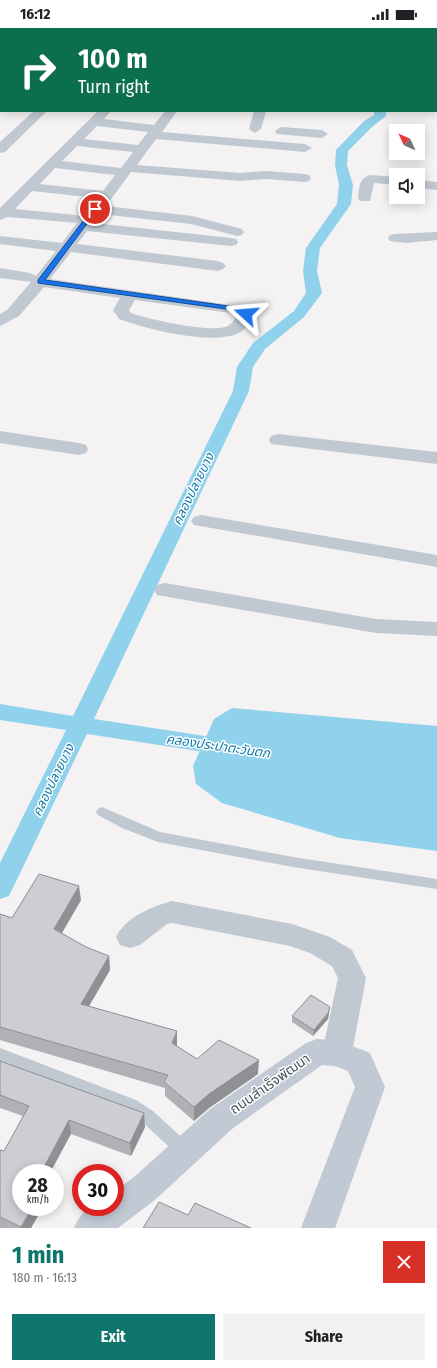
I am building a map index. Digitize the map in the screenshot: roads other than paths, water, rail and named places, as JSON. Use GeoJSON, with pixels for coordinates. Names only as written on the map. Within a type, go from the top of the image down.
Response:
{"type":"FeatureCollection","features":[{"type":"Feature","properties":{"kind":"street"},"geometry":{"type":"LineString","coordinates":[[0,149],[40,112]]}},
{"type":"Feature","properties":{"kind":"street"},"geometry":{"type":"LineString","coordinates":[[2,214],[104,112]]}},
{"type":"Feature","properties":{"kind":"street"},"geometry":{"type":"LineString","coordinates":[[1,312],[13,313],[35,280],[64,247],[79,223],[95,209],[123,169],[169,112]]}},
{"type":"Feature","properties":{"kind":"street"},"geometry":{"type":"LineString","coordinates":[[255,129],[260,112]]}},
{"type":"Feature","properties":{"kind":"street"},"geometry":{"type":"LineString","coordinates":[[93,122],[154,132],[305,148]]}},
{"type":"Feature","properties":{"kind":"street"},"geometry":{"type":"LineString","coordinates":[[241,128],[322,134]]}},
{"type":"Feature","properties":{"kind":"street"},"geometry":{"type":"LineString","coordinates":[[74,142],[137,149]]}},
{"type":"Feature","properties":{"kind":"street"},"geometry":{"type":"LineString","coordinates":[[52,164],[240,177],[266,175],[304,178]]}},
{"type":"Feature","properties":{"kind":"street"},"geometry":{"type":"LineString","coordinates":[[364,198],[367,182],[370,179],[389,180]]}},
{"type":"Feature","properties":{"kind":"street"},"geometry":{"type":"LineString","coordinates":[[425,185],[437,186]]}},
{"type":"Feature","properties":{"kind":"street"},"geometry":{"type":"LineString","coordinates":[[30,187],[98,194]]}},
{"type":"Feature","properties":{"kind":"street"},"geometry":{"type":"LineString","coordinates":[[2,214],[237,238],[192,220],[95,209]]}},
{"type":"Feature","properties":{"kind":"street"},"geometry":{"type":"LineString","coordinates":[[395,238],[408,240],[423,236],[437,236]]}},
{"type":"Feature","properties":{"kind":"street"},"geometry":{"type":"LineString","coordinates":[[0,240],[218,266]]}},
{"type":"Feature","properties":{"kind":"street"},"geometry":{"type":"LineString","coordinates":[[0,274],[242,310],[245,311],[246,314],[239,325],[224,332],[193,330],[158,325],[125,316],[121,310],[130,294]]}},
{"type":"Feature","properties":{"kind":"street"},"geometry":{"type":"LineString","coordinates":[[0,437],[78,449]]}},
{"type":"Feature","properties":{"kind":"street"},"geometry":{"type":"LineString","coordinates":[[278,440],[437,458]]}},
{"type":"Feature","properties":{"kind":"street"},"geometry":{"type":"LineString","coordinates":[[201,521],[437,561]]}},
{"type":"Feature","properties":{"kind":"street"},"geometry":{"type":"LineString","coordinates":[[165,590],[376,626],[437,629]]}},
{"type":"Feature","properties":{"kind":"street"},"geometry":{"type":"LineString","coordinates":[[130,937],[158,916],[172,912],[292,935],[320,945],[342,958],[352,978],[336,1053]]}},
{"type":"Feature","properties":{"kind":"street","name":"ถนนสำเร็จพัฒนา"},"geometry":{"type":"LineString","coordinates":[[91,1228],[145,1188],[222,1119],[317,1052],[336,1053],[359,1062],[370,1087],[318,1228]]}},
{"type":"Feature","properties":{"kind":"lane"},"geometry":{"type":"LineString","coordinates":[[102,812],[126,825],[158,837],[293,862],[437,884]]}},
{"type":"Feature","properties":{"kind":"lane"},"geometry":{"type":"LineString","coordinates":[[0,1055],[131,1105],[147,1116],[185,1152]]}},
{"type":"Feature","properties":{"kind":"water"},"geometry":{"type":"Polygon","coordinates":[[[232,708],[437,726],[437,851],[340,838],[222,803],[196,784],[193,766],[214,719],[232,708]]]}},
{"type":"Feature","properties":{"kind":"waterway","name":"คลองปลายบาง"},"geometry":{"type":"LineString","coordinates":[[80,725],[241,391],[245,367],[259,346],[299,314],[314,293],[310,271],[313,248],[344,204],[346,185],[341,165],[342,150],[368,124],[380,116],[380,112]]}},
{"type":"Feature","properties":{"kind":"waterway","name":"คลองประปาตะวันตก"},"geometry":{"type":"LineString","coordinates":[[0,712],[80,725]]}},
{"type":"Feature","properties":{"kind":"waterway","name":"คลองปลายบาง"},"geometry":{"type":"LineString","coordinates":[[0,889],[80,725]]}},
{"type":"Feature","properties":{"kind":"waterway","name":"คลองประปาตะวันตก"},"geometry":{"type":"LineString","coordinates":[[80,725],[231,748]]}}]}
